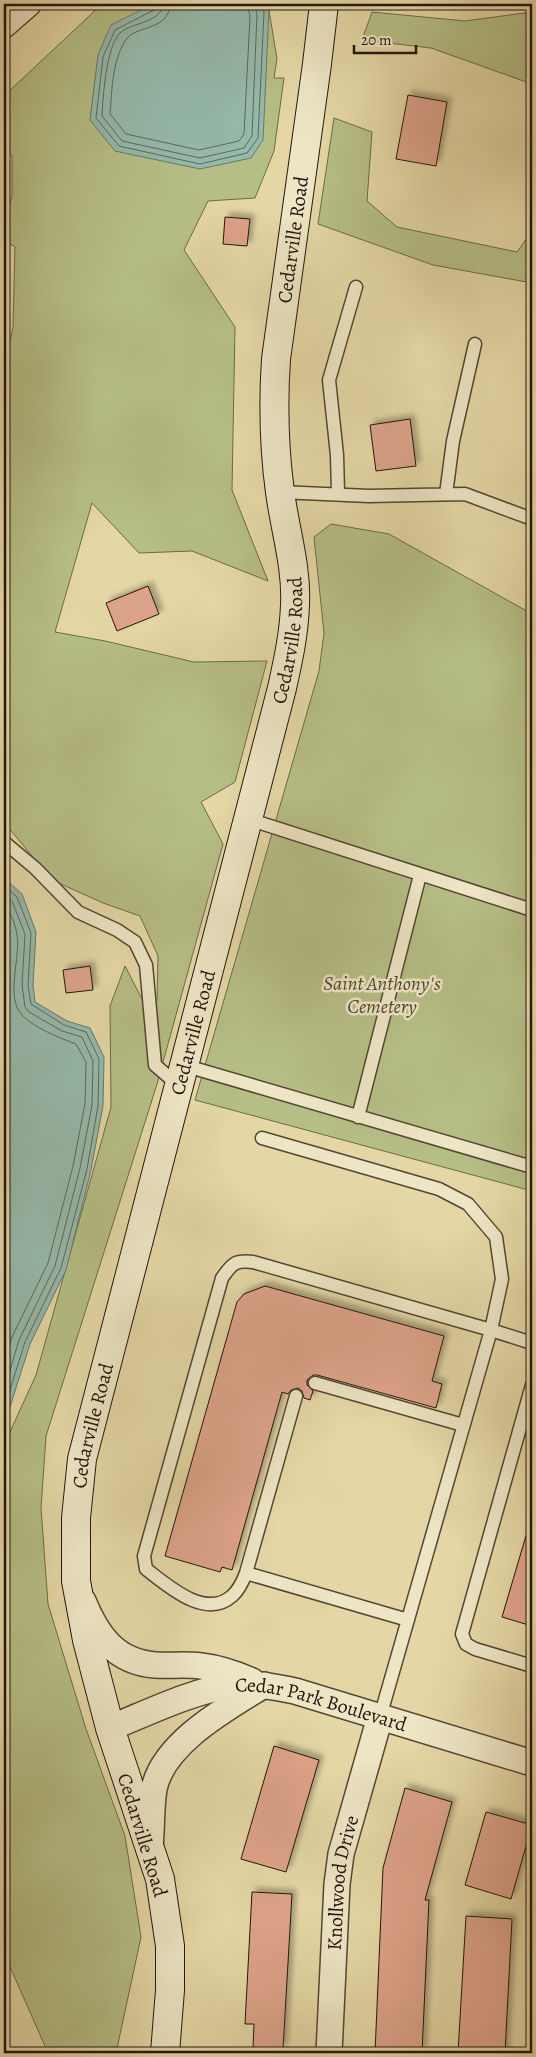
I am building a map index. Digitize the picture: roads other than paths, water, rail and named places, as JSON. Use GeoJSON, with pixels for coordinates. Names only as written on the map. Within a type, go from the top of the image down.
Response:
{"type":"FeatureCollection","features":[{"type":"Feature","properties":{"kind":"main road","name":"Cedarville Road"},"geometry":{"type":"LineString","coordinates":[[165,2053],[170,1990],[170,1946],[160,1879],[110,1728],[87,1640],[76,1581],[76,1518],[82,1459],[282,688],[292,640],[296,605],[294,573],[280,492],[274,427],[276,359],[324,4]]}},
{"type":"Feature","properties":{"kind":"street"},"geometry":{"type":"LineString","coordinates":[[4,25],[28,4]]}},
{"type":"Feature","properties":{"kind":"street"},"geometry":{"type":"LineString","coordinates":[[76,1581],[89,1615],[109,1646],[121,1656],[134,1662],[156,1665],[201,1666],[233,1673],[264,1685]]}},
{"type":"Feature","properties":{"kind":"street","name":"Cedar Park Boulevard"},"geometry":{"type":"LineString","coordinates":[[110,1728],[202,1692],[235,1685],[264,1685],[295,1692],[532,1763]]}},
{"type":"Feature","properties":{"kind":"street"},"geometry":{"type":"LineString","coordinates":[[150,1848],[154,1788],[166,1761],[180,1745],[213,1719],[264,1685]]}},
{"type":"Feature","properties":{"kind":"street","name":"Knollwood Drive"},"geometry":{"type":"LineString","coordinates":[[329,2053],[341,1854],[380,1717]]}},
{"type":"Feature","properties":{"kind":"lane"},"geometry":{"type":"LineString","coordinates":[[338,493],[337,455],[329,380],[356,286]]}},
{"type":"Feature","properties":{"kind":"lane"},"geometry":{"type":"LineString","coordinates":[[446,494],[453,441],[475,344]]}},
{"type":"Feature","properties":{"kind":"lane"},"geometry":{"type":"LineString","coordinates":[[280,492],[338,493],[369,496],[465,494],[532,519]]}},
{"type":"Feature","properties":{"kind":"lane"},"geometry":{"type":"LineString","coordinates":[[248,819],[532,910]]}},
{"type":"Feature","properties":{"kind":"lane"},"geometry":{"type":"LineString","coordinates":[[4,842],[35,868],[78,912],[118,930],[136,942],[146,965],[155,1065],[181,1075],[358,1116],[532,1167]]}},
{"type":"Feature","properties":{"kind":"lane"},"geometry":{"type":"LineString","coordinates":[[358,1116],[420,875]]}},
{"type":"Feature","properties":{"kind":"lane"},"geometry":{"type":"LineString","coordinates":[[262,1138],[440,1189],[468,1204],[496,1237],[502,1279],[491,1330],[380,1717]]}},
{"type":"Feature","properties":{"kind":"lane"},"geometry":{"type":"LineString","coordinates":[[296,1396],[241,1585],[232,1596],[219,1603],[202,1603],[184,1598],[146,1569],[144,1556],[222,1278],[232,1264],[241,1261],[253,1262],[532,1342]]}},
{"type":"Feature","properties":{"kind":"lane"},"geometry":{"type":"LineString","coordinates":[[315,1383],[463,1425]]}},
{"type":"Feature","properties":{"kind":"lane"},"geometry":{"type":"LineString","coordinates":[[532,1385],[462,1634],[466,1644],[475,1649],[532,1666]]}},
{"type":"Feature","properties":{"kind":"lane"},"geometry":{"type":"LineString","coordinates":[[246,1573],[408,1620]]}},
{"type":"Feature","properties":{"kind":"water"},"geometry":{"type":"Polygon","coordinates":[[[158,4],[264,4],[269,10],[263,140],[251,158],[200,169],[115,151],[90,120],[98,55],[111,25],[158,4]]]}},
{"type":"Feature","properties":{"kind":"water"},"geometry":{"type":"Polygon","coordinates":[[[4,878],[22,894],[36,932],[33,985],[35,1002],[67,1021],[90,1028],[104,1057],[103,1106],[91,1170],[66,1270],[30,1344],[9,1410],[4,1416],[4,878]]]}},
{"type":"Feature","properties":{"kind":"park label","name":"Saint Anthony's Cemetery"},"geometry":{"type":"Point","coordinates":[382,994]}}]}
